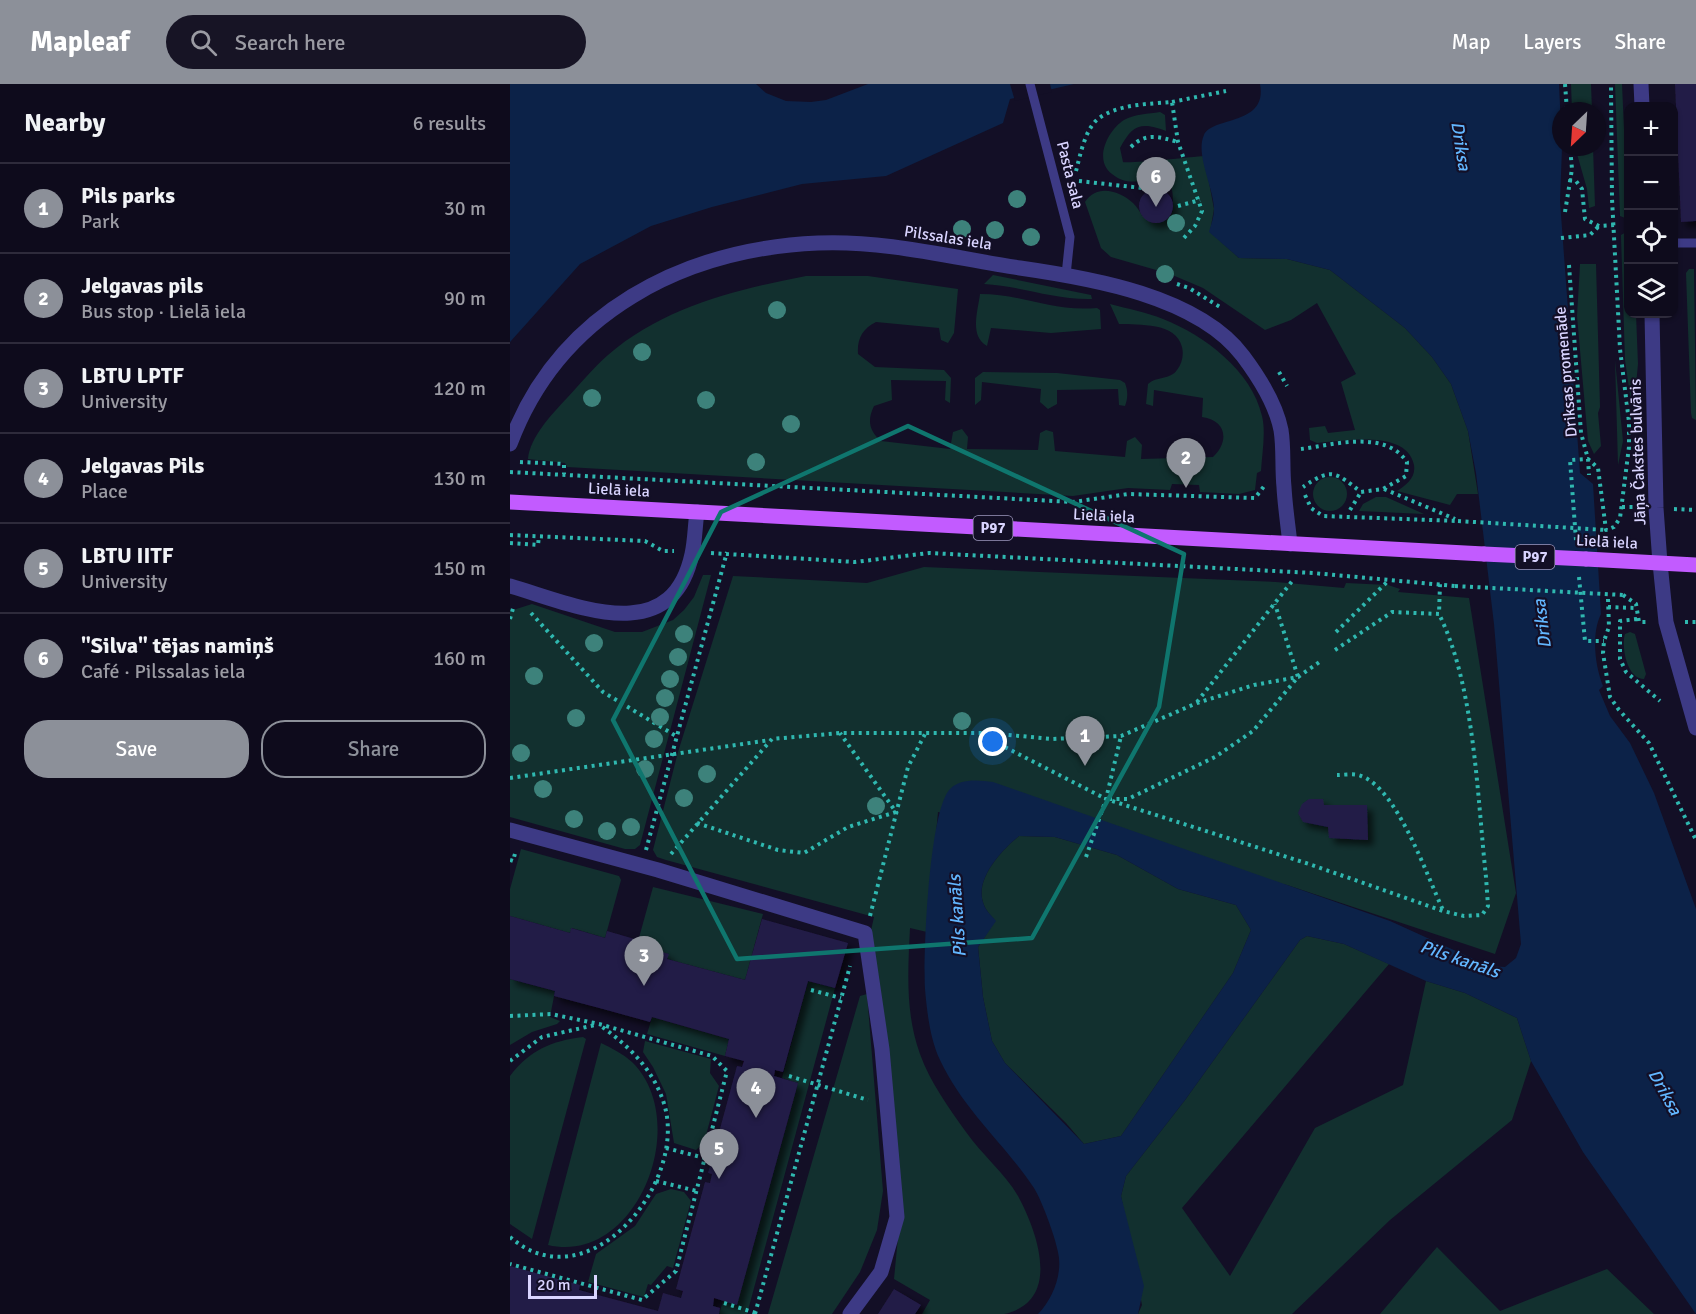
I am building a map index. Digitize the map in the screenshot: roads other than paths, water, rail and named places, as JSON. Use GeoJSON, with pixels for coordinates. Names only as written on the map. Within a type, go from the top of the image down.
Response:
{"type":"FeatureCollection","features":[{"type":"Feature","properties":{"kind":"main road","name":"Lielā iela"},"geometry":{"type":"LineString","coordinates":[[510,502],[1696,565]]}},
{"type":"Feature","properties":{"kind":"street"},"geometry":{"type":"LineString","coordinates":[[1641,84],[1642,102]]}},
{"type":"Feature","properties":{"kind":"street","name":"Pilssalas iela"},"geometry":{"type":"LineString","coordinates":[[510,444],[524,411],[541,382],[566,350],[601,318],[634,294],[694,264],[751,249],[820,243],[881,246],[1066,275],[1156,299],[1186,310],[1216,329],[1242,354],[1264,389],[1281,428],[1290,544]]}},
{"type":"Feature","properties":{"kind":"street","name":"Jāņa Čakstes bulvāris"},"geometry":{"type":"LineString","coordinates":[[1652,318],[1656,499],[1666,622],[1696,728]]}},
{"type":"Feature","properties":{"kind":"street"},"geometry":{"type":"LineString","coordinates":[[510,586],[602,612],[628,615],[654,610],[672,596],[686,575],[693,553],[697,512]]}},
{"type":"Feature","properties":{"kind":"street"},"geometry":{"type":"LineString","coordinates":[[510,830],[657,870],[865,933],[889,1107],[897,1217],[882,1272],[850,1314]]}},
{"type":"Feature","properties":{"kind":"lane","name":"Pasta sala"},"geometry":{"type":"LineString","coordinates":[[1030,84],[1070,237],[1066,275]]}},
{"type":"Feature","properties":{"kind":"lane"},"geometry":{"type":"LineString","coordinates":[[1678,243],[1696,243]]}},
{"type":"Feature","properties":{"kind":"water"},"geometry":{"type":"Polygon","coordinates":[[[510,84],[756,84],[766,93],[786,101],[811,102],[826,100],[868,84],[1074,84],[1010,99],[1003,123],[886,176],[802,184],[712,207],[651,226],[580,264],[510,342],[510,84]]]}},
{"type":"Feature","properties":{"kind":"water"},"geometry":{"type":"Polygon","coordinates":[[[1260,84],[1559,84],[1560,102],[1552,102],[1552,156],[1562,156],[1560,201],[1580,473],[1593,484],[1601,614],[1595,640],[1596,660],[1603,686],[1599,690],[1610,716],[1630,743],[1654,793],[1696,909],[1696,1314],[1583,1152],[1531,1061],[1517,1018],[1465,993],[1426,981],[1344,944],[1307,936],[1300,940],[1185,1100],[1126,1176],[1121,1196],[1144,1286],[1138,1314],[1038,1314],[1056,1285],[1059,1268],[1058,1252],[1048,1219],[1034,1188],[972,1111],[950,1078],[937,1052],[930,1025],[925,989],[925,947],[932,853],[943,802],[954,785],[964,781],[993,782],[1390,921],[1489,966],[1505,967],[1516,958],[1521,944],[1494,624],[1476,473],[1468,431],[1451,384],[1432,357],[1405,328],[1330,270],[1287,259],[1239,258],[1209,232],[1214,209],[1203,161],[1204,135],[1209,129],[1248,114],[1256,107],[1260,97],[1260,84]],[[1019,836],[991,866],[982,886],[985,907],[996,921],[978,947],[983,997],[992,1041],[1005,1063],[1084,1144],[1121,1136],[1233,973],[1251,930],[1236,905],[1178,889],[1117,855],[1055,837],[1019,836]]]}},
{"type":"Feature","properties":{"kind":"place","name":"\"Silva\" tējas namiņš"},"geometry":{"type":"Point","coordinates":[1156,207]}},
{"type":"Feature","properties":{"kind":"place","name":"Jelgavas pils"},"geometry":{"type":"Point","coordinates":[1186,488]}},
{"type":"Feature","properties":{"kind":"place","name":"Pils parks"},"geometry":{"type":"Point","coordinates":[1085,766]}},
{"type":"Feature","properties":{"kind":"place","name":"LBTU LPTF"},"geometry":{"type":"Point","coordinates":[644,986]}},
{"type":"Feature","properties":{"kind":"place","name":"Jelgavas Pils"},"geometry":{"type":"Point","coordinates":[756,1118]}},
{"type":"Feature","properties":{"kind":"place","name":"LBTU IITF"},"geometry":{"type":"Point","coordinates":[719,1179]}},
{"type":"Feature","properties":{"kind":"water label","name":"Driksa"},"geometry":{"type":"Point","coordinates":[1461,146]}},
{"type":"Feature","properties":{"kind":"water label","name":"Driksa"},"geometry":{"type":"Point","coordinates":[1542,624]}},
{"type":"Feature","properties":{"kind":"water label","name":"Pils kanāls"},"geometry":{"type":"Point","coordinates":[957,916]}},
{"type":"Feature","properties":{"kind":"water label","name":"Pils kanāls"},"geometry":{"type":"Point","coordinates":[1460,959]}},
{"type":"Feature","properties":{"kind":"water label","name":"Driksa"},"geometry":{"type":"Point","coordinates":[1665,1092]}}]}
